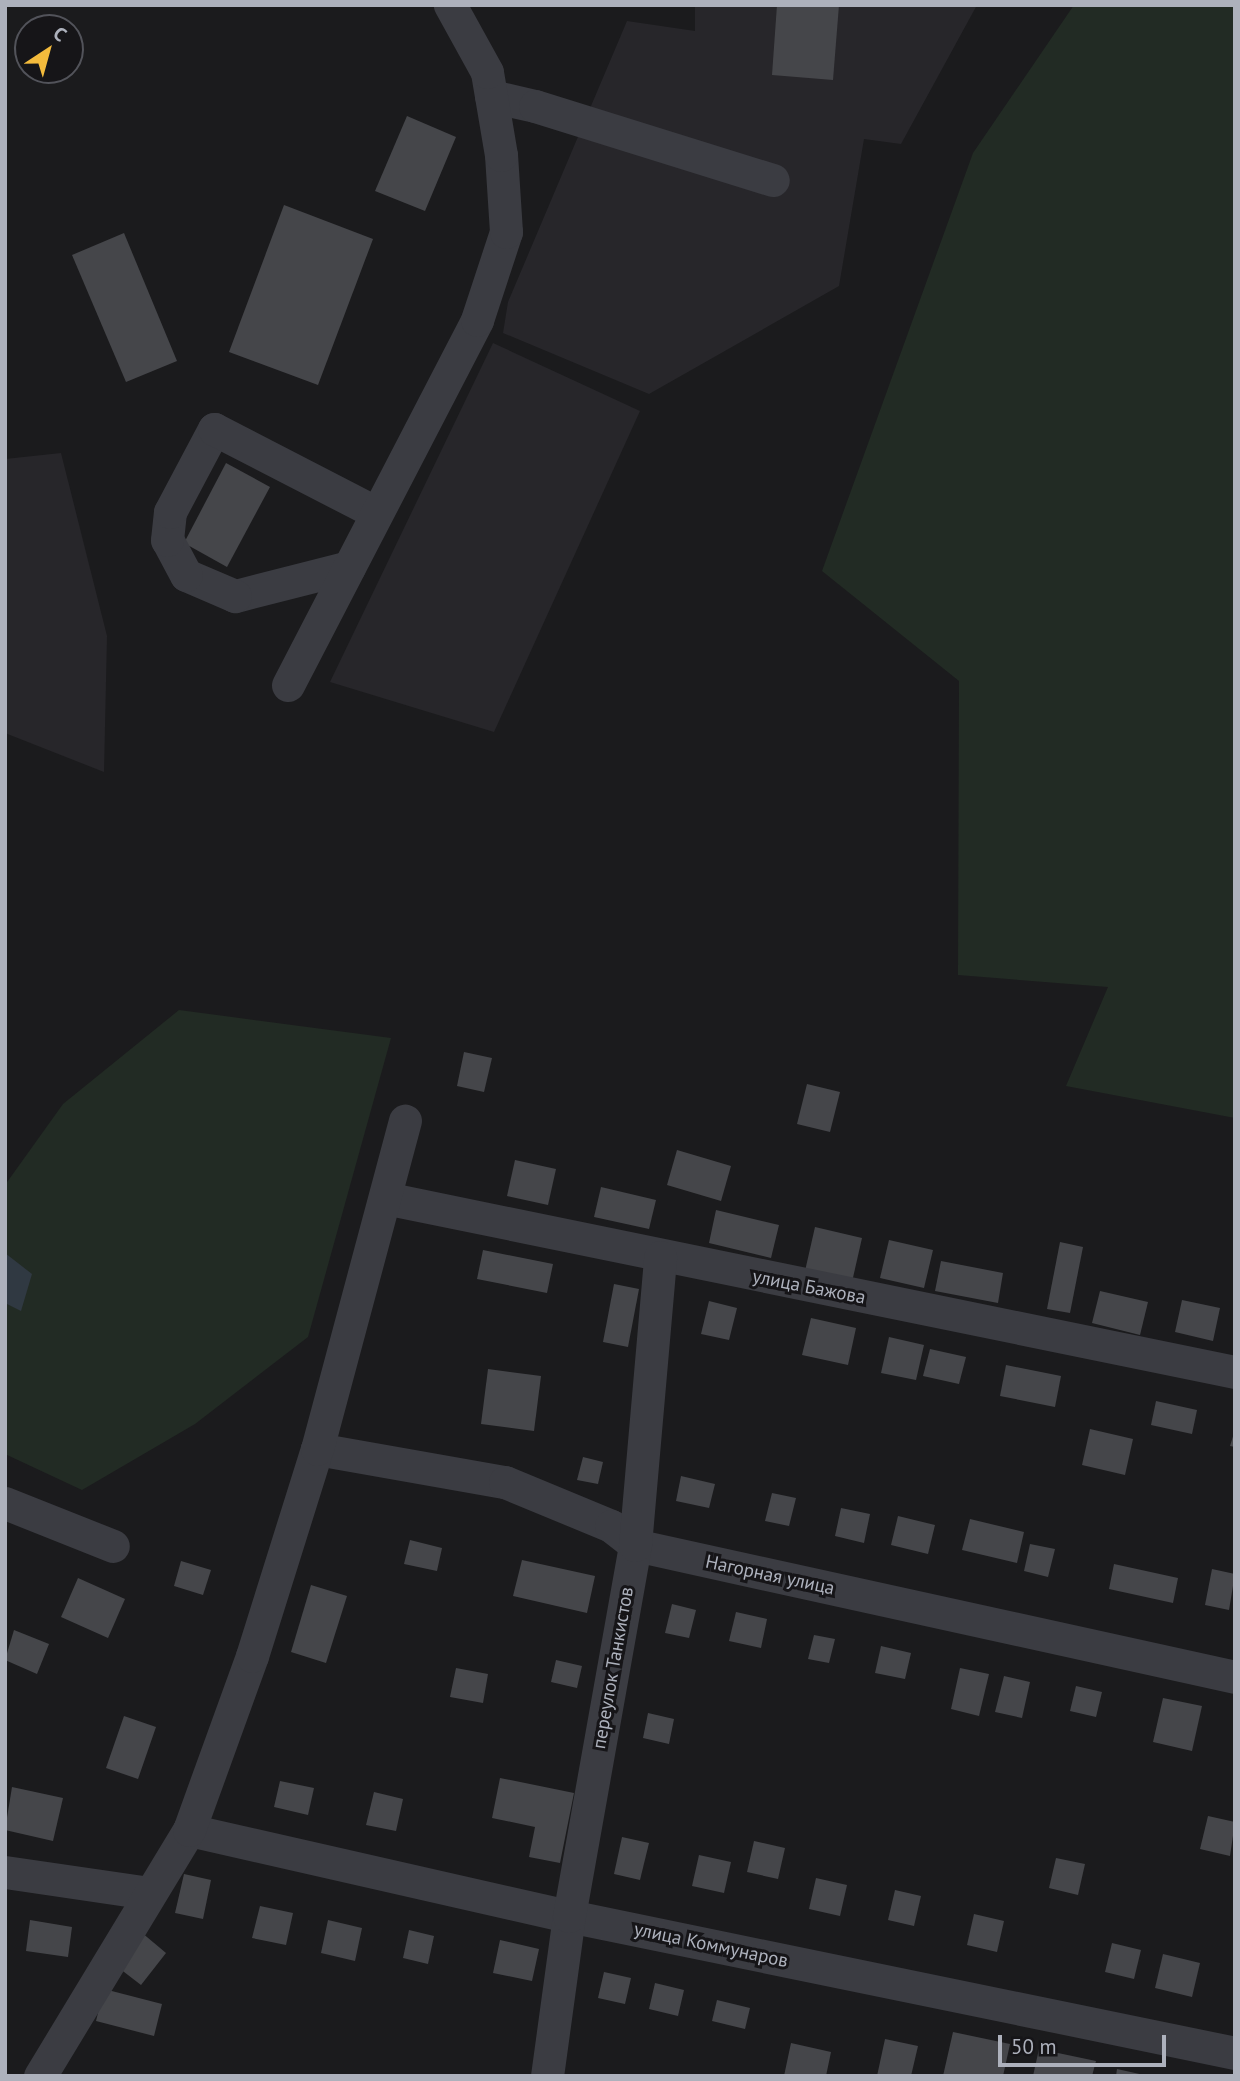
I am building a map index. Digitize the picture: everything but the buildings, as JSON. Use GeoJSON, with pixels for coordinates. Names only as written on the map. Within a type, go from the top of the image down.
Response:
{"type":"FeatureCollection","features":[{"type":"Feature","properties":{"kind":"street"},"geometry":{"type":"LineString","coordinates":[[288,685],[477,320],[506,232],[487,72],[450,5]]}},
{"type":"Feature","properties":{"kind":"street"},"geometry":{"type":"LineString","coordinates":[[491,96],[536,106],[772,180]]}},
{"type":"Feature","properties":{"kind":"street"},"geometry":{"type":"LineString","coordinates":[[349,566],[235,596],[186,575],[167,540],[170,512],[214,429],[377,513]]}},
{"type":"Feature","properties":{"kind":"street"},"geometry":{"type":"LineString","coordinates":[[40,2076],[189,1830],[252,1657],[317,1449],[405,1121]]}},
{"type":"Feature","properties":{"kind":"street","name":"улица Бажова"},"geometry":{"type":"LineString","coordinates":[[385,1198],[660,1257],[1235,1372]]}},
{"type":"Feature","properties":{"kind":"street","name":"переулок Танкистов"},"geometry":{"type":"LineString","coordinates":[[547,2076],[569,1916],[635,1545],[660,1257]]}},
{"type":"Feature","properties":{"kind":"street","name":"Нагорная улица"},"geometry":{"type":"LineString","coordinates":[[317,1449],[505,1482],[611,1526],[635,1545],[1235,1677]]}},
{"type":"Feature","properties":{"kind":"street"},"geometry":{"type":"LineString","coordinates":[[5,1503],[113,1546]]}},
{"type":"Feature","properties":{"kind":"street","name":"улица Коммунаров"},"geometry":{"type":"LineString","coordinates":[[189,1830],[569,1916],[1235,2053]]}},
{"type":"Feature","properties":{"kind":"street"},"geometry":{"type":"LineString","coordinates":[[5,1872],[149,1893]]}},
{"type":"Feature","properties":{"kind":"shaded area"},"geometry":{"type":"Polygon","coordinates":[[[695,5],[977,5],[901,144],[864,139],[839,286],[649,394],[503,333],[508,302],[627,21],[695,31],[695,5]]]}},
{"type":"Feature","properties":{"kind":"shaded area"},"geometry":{"type":"Polygon","coordinates":[[[1074,5],[1235,5],[1235,1118],[1066,1086],[1108,987],[958,975],[959,681],[822,571],[973,153],[1074,5]]]}},
{"type":"Feature","properties":{"kind":"shaded area"},"geometry":{"type":"Polygon","coordinates":[[[493,343],[640,411],[494,732],[330,682],[493,343]]]}},
{"type":"Feature","properties":{"kind":"shaded area"},"geometry":{"type":"Polygon","coordinates":[[[61,453],[107,636],[104,772],[5,733],[5,459],[61,453]]]}},
{"type":"Feature","properties":{"kind":"shaded area"},"geometry":{"type":"Polygon","coordinates":[[[179,1010],[391,1038],[308,1337],[195,1424],[82,1490],[5,1454],[5,1185],[63,1104],[179,1010]]]}},
{"type":"Feature","properties":{"kind":"shaded area"},"geometry":{"type":"Polygon","coordinates":[[[5,1253],[32,1274],[21,1311],[5,1303],[5,1253]]]}}]}
